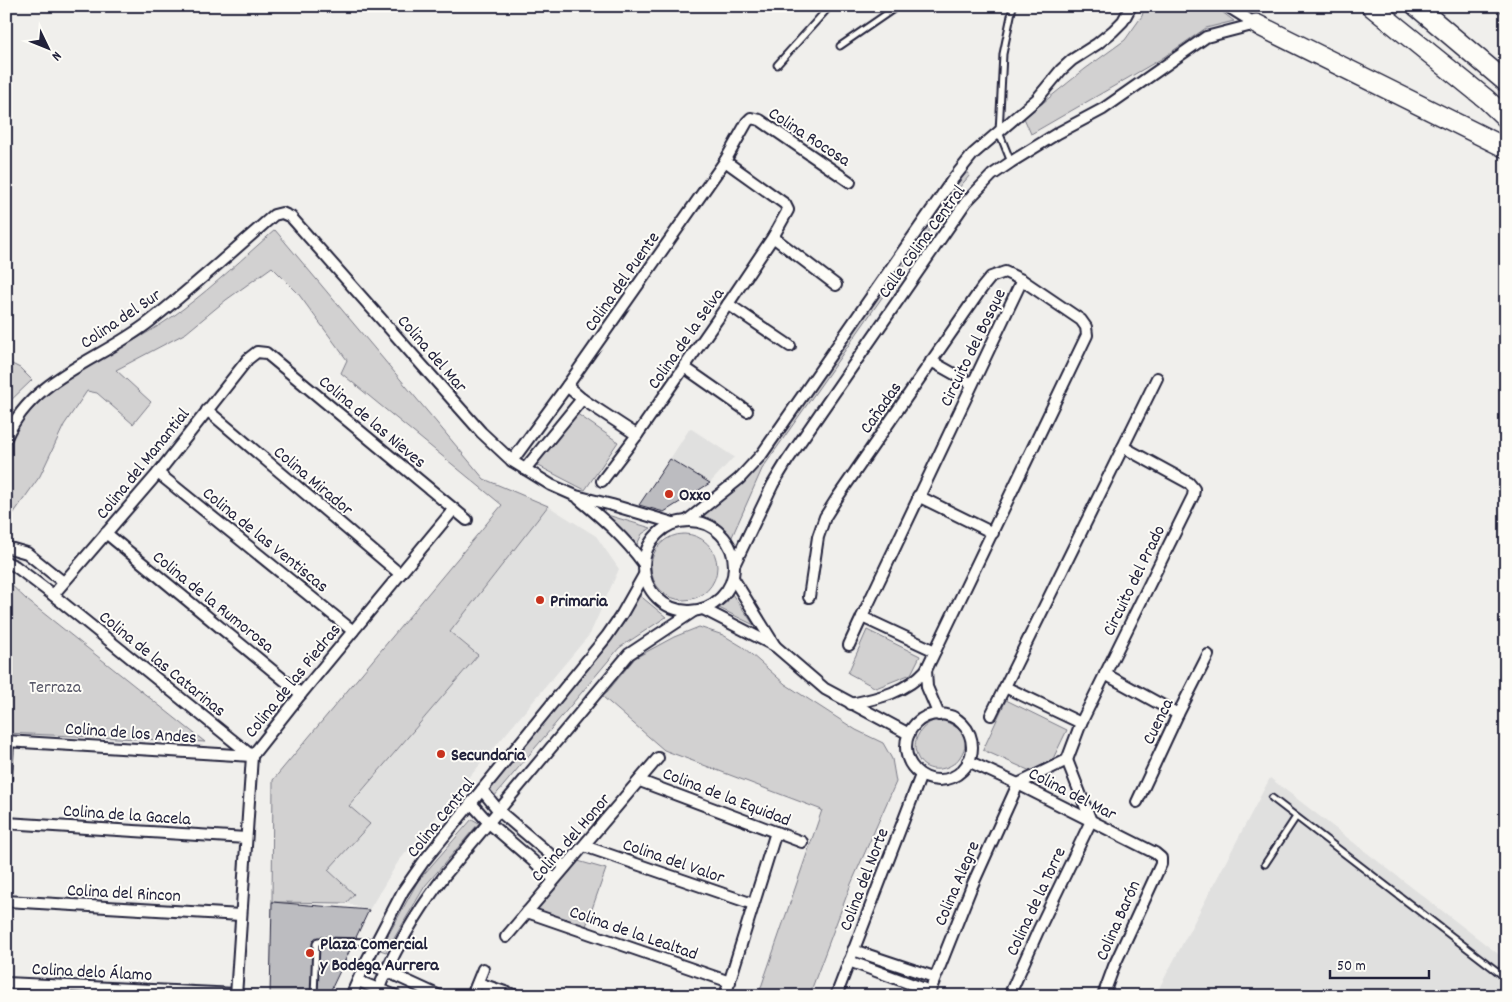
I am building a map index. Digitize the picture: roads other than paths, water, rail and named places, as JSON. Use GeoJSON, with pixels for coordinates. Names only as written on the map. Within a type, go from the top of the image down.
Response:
{"type":"FeatureCollection","features":[{"type":"Feature","properties":{"kind":"highway"},"geometry":{"type":"LineString","coordinates":[[1371,6],[1486,98],[1506,118]]}},
{"type":"Feature","properties":{"kind":"highway"},"geometry":{"type":"LineString","coordinates":[[1416,6],[1506,82]]}},
{"type":"Feature","properties":{"kind":"highway"},"geometry":{"type":"LineString","coordinates":[[1256,24],[1506,148]]}},
{"type":"Feature","properties":{"kind":"street","name":"Calle Colina Central"},"geometry":{"type":"LineString","coordinates":[[688,520],[739,479],[762,454],[953,179],[973,154],[1036,99],[1072,60],[1113,31],[1123,21],[1131,6]]}},
{"type":"Feature","properties":{"kind":"street"},"geometry":{"type":"LineString","coordinates":[[1227,6],[1256,24]]}},
{"type":"Feature","properties":{"kind":"street","name":"Calle Colina Central"},"geometry":{"type":"LineString","coordinates":[[735,563],[773,484],[793,452],[966,202],[992,175],[1058,133],[1102,109],[1206,37],[1256,24]]}},
{"type":"Feature","properties":{"kind":"street","name":"Colina del Puente"},"geometry":{"type":"LineString","coordinates":[[512,461],[725,161],[751,118]]}},
{"type":"Feature","properties":{"kind":"street","name":"Colina Rocosa"},"geometry":{"type":"LineString","coordinates":[[751,118],[760,120],[850,182]]}},
{"type":"Feature","properties":{"kind":"street","name":"Colina de la Selva"},"geometry":{"type":"LineString","coordinates":[[602,481],[728,304],[773,237],[788,210],[785,204],[725,161]]}},
{"type":"Feature","properties":{"kind":"street","name":"Colina del Sur"},"geometry":{"type":"LineString","coordinates":[[6,438],[20,413],[36,395],[55,380],[148,323],[274,216],[282,213]]}},
{"type":"Feature","properties":{"kind":"street","name":"Colina del Mar"},"geometry":{"type":"LineString","coordinates":[[282,213],[291,218],[481,432],[512,461],[551,486],[576,496],[673,523]]}},
{"type":"Feature","properties":{"kind":"street"},"geometry":{"type":"LineString","coordinates":[[773,237],[836,285]]}},
{"type":"Feature","properties":{"kind":"street","name":"Cañadas"},"geometry":{"type":"LineString","coordinates":[[809,597],[818,537],[825,517],[837,498],[991,277],[1005,272],[1022,280]]}},
{"type":"Feature","properties":{"kind":"street","name":"Circuito del Bosque"},"geometry":{"type":"LineString","coordinates":[[849,645],[1022,280],[1081,320],[1086,327],[1087,335],[926,670],[917,681],[902,689],[882,698],[852,704]]}},
{"type":"Feature","properties":{"kind":"street"},"geometry":{"type":"LineString","coordinates":[[728,304],[790,346]]}},
{"type":"Feature","properties":{"kind":"street","name":"Colina del Manantial"},"geometry":{"type":"LineString","coordinates":[[53,595],[158,473],[248,359],[257,352]]}},
{"type":"Feature","properties":{"kind":"street","name":"Colina de las Nieves"},"geometry":{"type":"LineString","coordinates":[[257,352],[266,353],[467,520]]}},
{"type":"Feature","properties":{"kind":"street"},"geometry":{"type":"LineString","coordinates":[[931,361],[972,384]]}},
{"type":"Feature","properties":{"kind":"street"},"geometry":{"type":"LineString","coordinates":[[684,367],[747,411]]}},
{"type":"Feature","properties":{"kind":"street"},"geometry":{"type":"LineString","coordinates":[[991,715],[1157,378]]}},
{"type":"Feature","properties":{"kind":"street"},"geometry":{"type":"LineString","coordinates":[[567,386],[582,399],[636,435]]}},
{"type":"Feature","properties":{"kind":"street"},"geometry":{"type":"LineString","coordinates":[[525,470],[582,399]]}},
{"type":"Feature","properties":{"kind":"street","name":"Colina Mirador"},"geometry":{"type":"LineString","coordinates":[[207,410],[400,574]]}},
{"type":"Feature","properties":{"kind":"street","name":"Circuito del Prado"},"geometry":{"type":"LineString","coordinates":[[1066,760],[1104,674],[1193,496],[1194,489],[1189,483],[1123,447]]}},
{"type":"Feature","properties":{"kind":"street","name":"Colina de las Ventiscas"},"geometry":{"type":"LineString","coordinates":[[158,473],[353,631]]}},
{"type":"Feature","properties":{"kind":"street","name":"Colina del Mar"},"geometry":{"type":"LineString","coordinates":[[576,496],[609,524],[632,547],[643,563]]}},
{"type":"Feature","properties":{"kind":"street"},"geometry":{"type":"LineString","coordinates":[[918,496],[992,533]]}},
{"type":"Feature","properties":{"kind":"street","name":"Colina de las Piedras"},"geometry":{"type":"LineString","coordinates":[[236,995],[252,756],[454,509]]}},
{"type":"Feature","properties":{"kind":"street"},"geometry":{"type":"LineString","coordinates":[[378,992],[385,972],[423,903],[629,654],[699,610],[717,602],[727,591],[733,578],[735,563],[732,549],[725,537],[715,527],[702,522],[688,520],[673,523],[658,532],[648,546],[643,563],[644,575],[649,588],[657,598],[668,606],[681,610],[699,610],[775,646],[825,689],[909,734]]}},
{"type":"Feature","properties":{"kind":"street","name":"Colina de la Rumorosa"},"geometry":{"type":"LineString","coordinates":[[106,533],[301,694]]}},
{"type":"Feature","properties":{"kind":"street"},"geometry":{"type":"LineString","coordinates":[[6,547],[28,553],[64,582]]}},
{"type":"Feature","properties":{"kind":"street","name":"Colina de las Catarinas"},"geometry":{"type":"LineString","coordinates":[[6,562],[53,595],[252,756]]}},
{"type":"Feature","properties":{"kind":"street","name":"Colina Central"},"geometry":{"type":"LineString","coordinates":[[351,996],[366,962],[403,891],[424,861],[607,636],[644,575]]}},
{"type":"Feature","properties":{"kind":"street"},"geometry":{"type":"LineString","coordinates":[[733,578],[775,646]]}},
{"type":"Feature","properties":{"kind":"street"},"geometry":{"type":"LineString","coordinates":[[862,617],[935,651]]}},
{"type":"Feature","properties":{"kind":"street","name":"Cuenca"},"geometry":{"type":"LineString","coordinates":[[1137,802],[1208,655]]}},
{"type":"Feature","properties":{"kind":"street"},"geometry":{"type":"LineString","coordinates":[[926,670],[927,687],[939,715]]}},
{"type":"Feature","properties":{"kind":"street"},"geometry":{"type":"LineString","coordinates":[[1104,674],[1178,714]]}},
{"type":"Feature","properties":{"kind":"street"},"geometry":{"type":"LineString","coordinates":[[1006,687],[1081,723]]}},
{"type":"Feature","properties":{"kind":"street"},"geometry":{"type":"LineString","coordinates":[[939,715],[948,716],[964,726],[969,734],[971,752],[963,769],[948,779],[939,780],[921,775],[914,769],[906,752],[909,734],[914,726],[930,716],[939,715]]}},
{"type":"Feature","properties":{"kind":"street"},"geometry":{"type":"LineString","coordinates":[[6,778],[7,741]]}},
{"type":"Feature","properties":{"kind":"street","name":"Colina de los Andes"},"geometry":{"type":"LineString","coordinates":[[7,741],[252,756]]}},
{"type":"Feature","properties":{"kind":"street","name":"Colina del Honor"},"geometry":{"type":"LineString","coordinates":[[506,936],[658,758]]}},
{"type":"Feature","properties":{"kind":"street"},"geometry":{"type":"LineString","coordinates":[[1018,784],[1066,760],[1091,821]]}},
{"type":"Feature","properties":{"kind":"street","name":"Colina del Mar"},"geometry":{"type":"LineString","coordinates":[[968,761],[1018,784],[1155,853],[1161,858]]}},
{"type":"Feature","properties":{"kind":"street","name":"Colina del Norte"},"geometry":{"type":"LineString","coordinates":[[836,996],[921,775]]}},
{"type":"Feature","properties":{"kind":"street","name":"Colina de la Equidad"},"geometry":{"type":"LineString","coordinates":[[640,781],[802,842]]}},
{"type":"Feature","properties":{"kind":"street","name":"Colina Alegre"},"geometry":{"type":"LineString","coordinates":[[929,993],[970,888],[1018,784]]}},
{"type":"Feature","properties":{"kind":"street"},"geometry":{"type":"LineString","coordinates":[[482,790],[499,811],[565,868]]}},
{"type":"Feature","properties":{"kind":"street"},"geometry":{"type":"LineString","coordinates":[[471,803],[489,823],[554,879]]}},
{"type":"Feature","properties":{"kind":"street","name":"Colina de la Torre"},"geometry":{"type":"LineString","coordinates":[[1009,996],[1091,821]]}},
{"type":"Feature","properties":{"kind":"street","name":"Colina de la Gacela"},"geometry":{"type":"LineString","coordinates":[[6,823],[246,838]]}},
{"type":"Feature","properties":{"kind":"street"},"geometry":{"type":"LineString","coordinates":[[725,996],[776,832]]}},
{"type":"Feature","properties":{"kind":"street","name":"Colina del Valor"},"geometry":{"type":"LineString","coordinates":[[584,846],[753,904]]}},
{"type":"Feature","properties":{"kind":"street","name":"Colina Barón"},"geometry":{"type":"LineString","coordinates":[[1103,996],[1114,966],[1161,864],[1161,858]]}},
{"type":"Feature","properties":{"kind":"street","name":"Colina del Rincon"},"geometry":{"type":"LineString","coordinates":[[6,901],[240,915]]}},
{"type":"Feature","properties":{"kind":"street","name":"Colina de la Lealtad"},"geometry":{"type":"LineString","coordinates":[[527,912],[730,982]]}},
{"type":"Feature","properties":{"kind":"street"},"geometry":{"type":"LineString","coordinates":[[853,950],[934,977]]}},
{"type":"Feature","properties":{"kind":"street"},"geometry":{"type":"LineString","coordinates":[[849,961],[929,993]]}},
{"type":"Feature","properties":{"kind":"street"},"geometry":{"type":"LineString","coordinates":[[366,962],[440,996]]}},
{"type":"Feature","properties":{"kind":"street"},"geometry":{"type":"LineString","coordinates":[[472,996],[484,969]]}},
{"type":"Feature","properties":{"kind":"street"},"geometry":{"type":"LineString","coordinates":[[358,981],[378,992],[396,996]]}},
{"type":"Feature","properties":{"kind":"street","name":"Colina delo Álamo"},"geometry":{"type":"LineString","coordinates":[[6,983],[236,995]]}},
{"type":"Feature","properties":{"kind":"street"},"geometry":{"type":"LineString","coordinates":[[478,983],[517,996]]}},
{"type":"Feature","properties":{"kind":"lane"},"geometry":{"type":"LineString","coordinates":[[777,65],[830,6]]}},
{"type":"Feature","properties":{"kind":"lane"},"geometry":{"type":"LineString","coordinates":[[840,46],[898,6]]}},
{"type":"Feature","properties":{"kind":"lane"},"geometry":{"type":"LineString","coordinates":[[1011,162],[999,132],[1003,54],[1013,6]]}},
{"type":"Feature","properties":{"kind":"lane"},"geometry":{"type":"LineString","coordinates":[[1272,798],[1506,978]]}},
{"type":"Feature","properties":{"kind":"lane"},"geometry":{"type":"LineString","coordinates":[[1265,864],[1296,817]]}},
{"type":"Feature","properties":{"kind":"lane"},"geometry":{"type":"LineString","coordinates":[[314,996],[316,944],[318,941],[376,942]]}},
{"type":"Feature","properties":{"kind":"place","name":"Oxxo"},"geometry":{"type":"Point","coordinates":[669,494]}},
{"type":"Feature","properties":{"kind":"place","name":"Primaria"},"geometry":{"type":"Point","coordinates":[540,600]}},
{"type":"Feature","properties":{"kind":"place","name":"Secundaria"},"geometry":{"type":"Point","coordinates":[441,754]}},
{"type":"Feature","properties":{"kind":"place","name":"Plaza Comercial y Bodega Aurrera"},"geometry":{"type":"Point","coordinates":[310,953]}},
{"type":"Feature","properties":{"kind":"park label","name":"Terraza"},"geometry":{"type":"Point","coordinates":[55,686]}}]}
